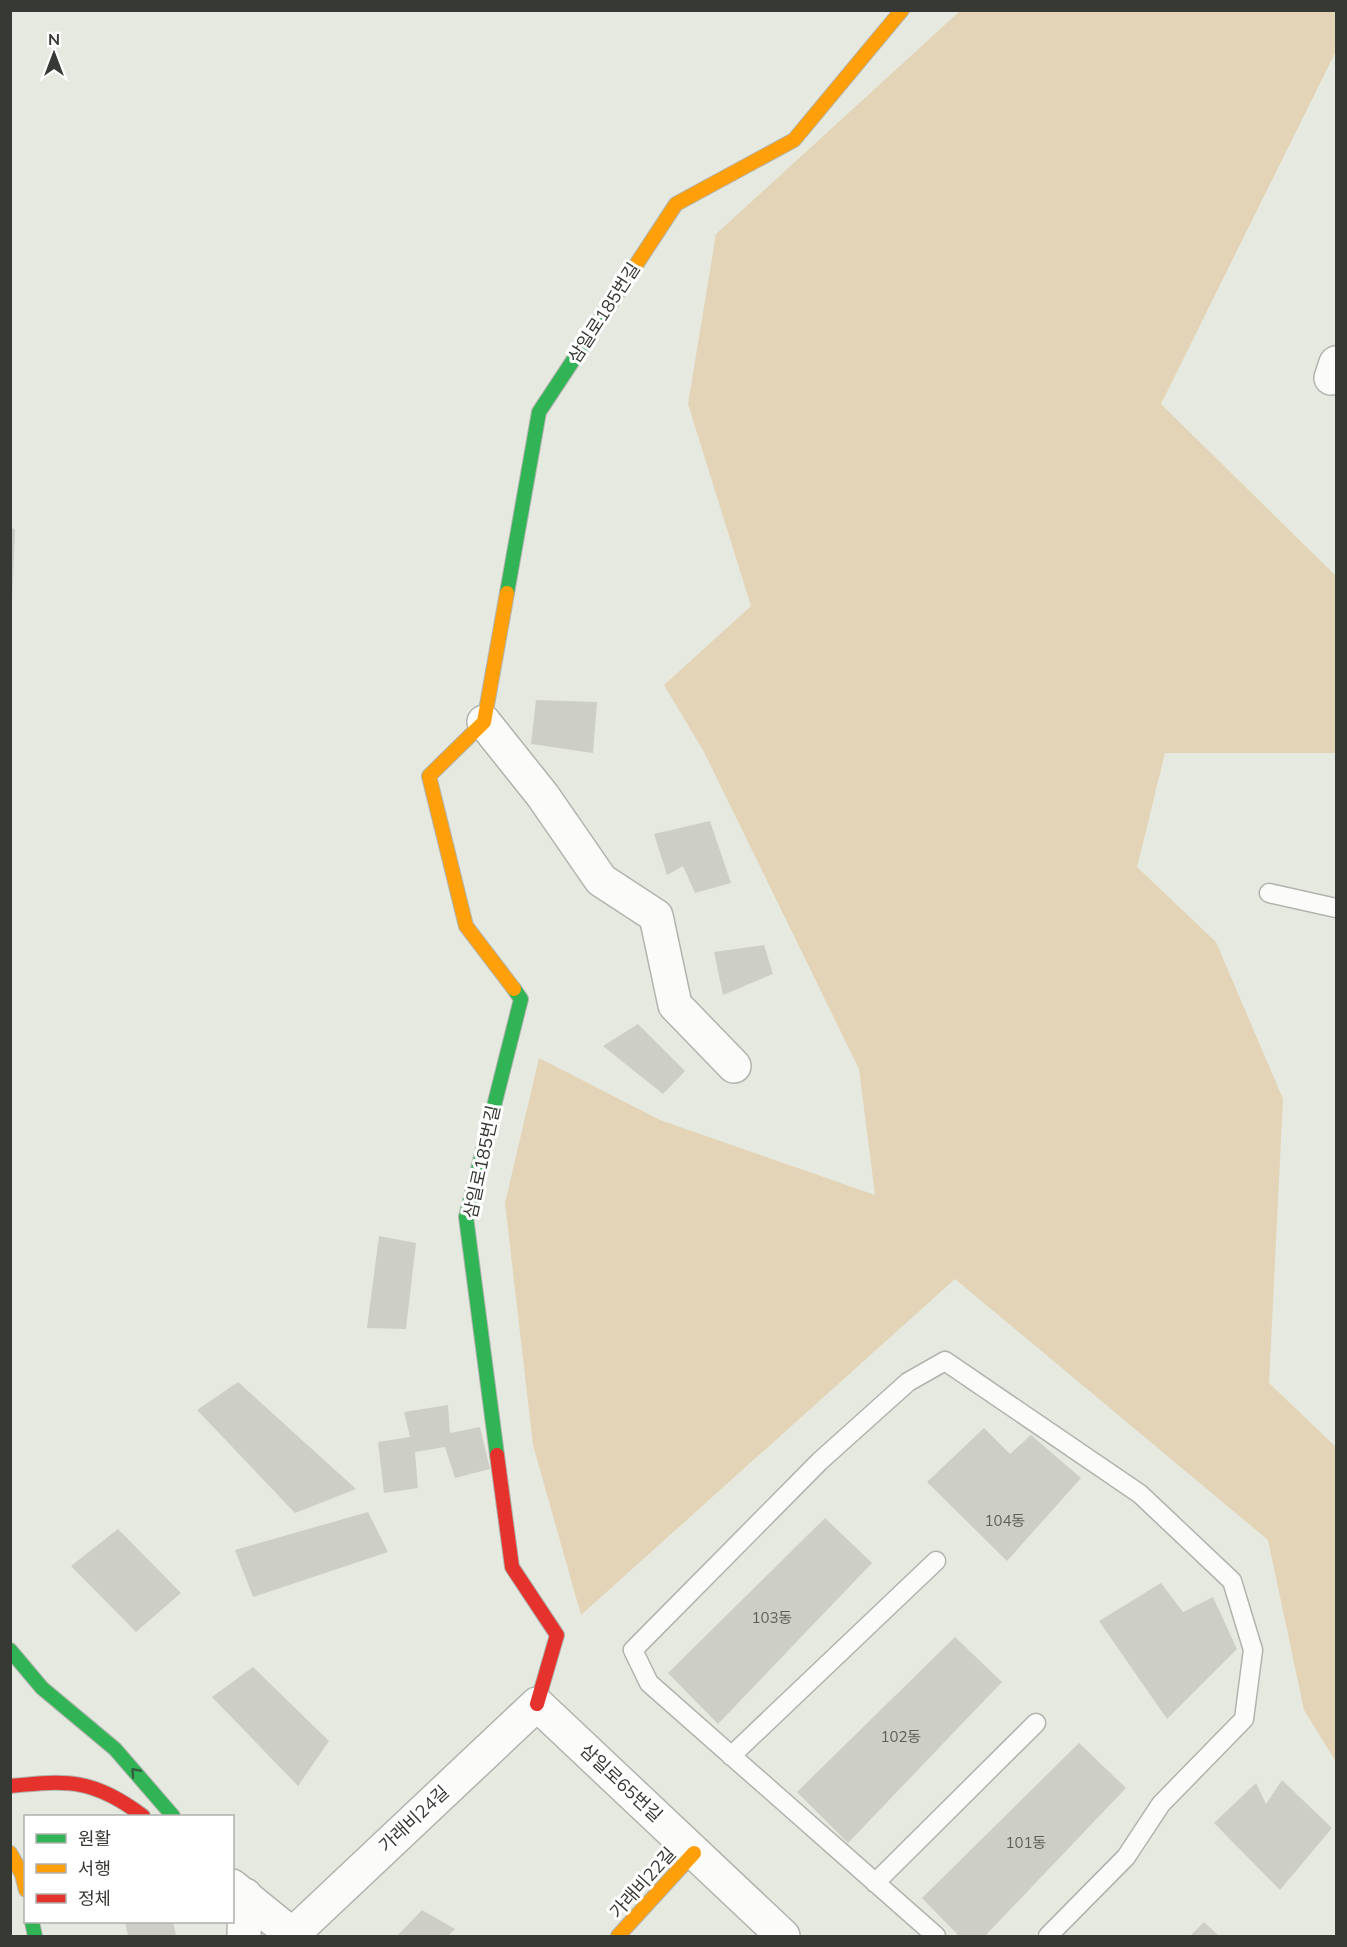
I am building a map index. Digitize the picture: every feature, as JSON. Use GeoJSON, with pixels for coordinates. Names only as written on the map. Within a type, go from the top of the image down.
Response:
{"type":"FeatureCollection","features":[{"type":"Feature","properties":{"kind":"street","name":"삼일로185번길"},"geometry":{"type":"LineString","coordinates":[[537,1704],[557,1635],[512,1567],[466,1217],[521,999],[466,926],[429,776],[484,722],[539,412],[676,204],[794,140],[902,10]]}},
{"type":"Feature","properties":{"kind":"street"},"geometry":{"type":"LineString","coordinates":[[484,722],[543,796],[601,880],[656,916],[675,1005],[734,1066]]}},
{"type":"Feature","properties":{"kind":"street"},"geometry":{"type":"LineString","coordinates":[[10,1650],[42,1688],[115,1749],[172,1815]]}},
{"type":"Feature","properties":{"kind":"street","name":"삼일로65번길"},"geometry":{"type":"LineString","coordinates":[[537,1704],[783,1936]]}},
{"type":"Feature","properties":{"kind":"street","name":"가래비24길"},"geometry":{"type":"LineString","coordinates":[[293,1936],[537,1704]]}},
{"type":"Feature","properties":{"kind":"street"},"geometry":{"type":"LineString","coordinates":[[10,1786],[51,1782],[99,1787],[141,1815]]}},
{"type":"Feature","properties":{"kind":"street"},"geometry":{"type":"LineString","coordinates":[[10,1853],[24,1882]]}},
{"type":"Feature","properties":{"kind":"street","name":"가래비22길"},"geometry":{"type":"LineString","coordinates":[[618,1936],[694,1853]]}},
{"type":"Feature","properties":{"kind":"street"},"geometry":{"type":"LineString","coordinates":[[239,1891],[293,1936]]}},
{"type":"Feature","properties":{"kind":"street"},"geometry":{"type":"LineString","coordinates":[[239,1891],[244,1936]]}},
{"type":"Feature","properties":{"kind":"lane"},"geometry":{"type":"LineString","coordinates":[[1269,893],[1336,908]]}},
{"type":"Feature","properties":{"kind":"lane"},"geometry":{"type":"LineString","coordinates":[[936,1936],[649,1683],[633,1650],[820,1461],[908,1382],[945,1361],[1140,1494],[1232,1581],[1253,1650],[1244,1719],[1161,1804],[1126,1857],[1048,1936]]}},
{"type":"Feature","properties":{"kind":"lane"},"geometry":{"type":"LineString","coordinates":[[731,1756],[936,1561]]}},
{"type":"Feature","properties":{"kind":"lane"},"geometry":{"type":"LineString","coordinates":[[875,1883],[1036,1723]]}},
{"type":"Feature","properties":{"kind":"shaded area"},"geometry":{"type":"Polygon","coordinates":[[[960,11],[1336,11],[1336,51],[1161,404],[1336,576],[1336,753],[1165,753],[1137,867],[1216,942],[1283,1099],[1269,1383],[1336,1447],[1336,1762],[1304,1710],[1268,1540],[955,1279],[581,1615],[533,1445],[505,1203],[539,1058],[660,1120],[875,1195],[859,1069],[704,752],[664,685],[751,606],[688,404],[716,234],[960,11]]]}},
{"type":"Feature","properties":{"kind":"building"},"geometry":{"type":"Polygon","coordinates":[[[10,528],[15,529],[12,600],[10,600],[10,528]]]}},
{"type":"Feature","properties":{"kind":"building"},"geometry":{"type":"Polygon","coordinates":[[[536,700],[597,702],[593,753],[531,744],[536,700]]]}},
{"type":"Feature","properties":{"kind":"building"},"geometry":{"type":"Polygon","coordinates":[[[710,821],[731,883],[695,893],[683,866],[667,875],[654,834],[710,821]]]}},
{"type":"Feature","properties":{"kind":"building"},"geometry":{"type":"Polygon","coordinates":[[[764,945],[773,974],[723,995],[714,952],[764,945]]]}},
{"type":"Feature","properties":{"kind":"building"},"geometry":{"type":"Polygon","coordinates":[[[638,1024],[685,1071],[663,1094],[603,1046],[638,1024]]]}},
{"type":"Feature","properties":{"kind":"building"},"geometry":{"type":"Polygon","coordinates":[[[379,1236],[416,1243],[406,1329],[367,1328],[379,1236]]]}},
{"type":"Feature","properties":{"kind":"building"},"geometry":{"type":"Polygon","coordinates":[[[238,1382],[356,1489],[295,1513],[197,1410],[238,1382]]]}},
{"type":"Feature","properties":{"kind":"building"},"geometry":{"type":"Polygon","coordinates":[[[448,1405],[450,1433],[480,1427],[490,1469],[455,1478],[445,1447],[415,1452],[418,1488],[384,1493],[378,1442],[410,1437],[404,1412],[448,1405]]]}},
{"type":"Feature","properties":{"kind":"building"},"geometry":{"type":"Polygon","coordinates":[[[984,1428],[1010,1454],[1031,1435],[1081,1478],[1007,1561],[927,1482],[984,1428]]]}},
{"type":"Feature","properties":{"kind":"building"},"geometry":{"type":"Polygon","coordinates":[[[368,1512],[388,1552],[253,1597],[235,1550],[368,1512]]]}},
{"type":"Feature","properties":{"kind":"building"},"geometry":{"type":"Polygon","coordinates":[[[825,1518],[872,1563],[718,1724],[668,1673],[825,1518]]]}},
{"type":"Feature","properties":{"kind":"building"},"geometry":{"type":"Polygon","coordinates":[[[118,1529],[181,1593],[136,1632],[71,1566],[118,1529]]]}},
{"type":"Feature","properties":{"kind":"building"},"geometry":{"type":"Polygon","coordinates":[[[1161,1583],[1183,1612],[1213,1597],[1237,1649],[1167,1719],[1099,1621],[1161,1583]]]}},
{"type":"Feature","properties":{"kind":"building"},"geometry":{"type":"Polygon","coordinates":[[[955,1637],[1002,1682],[848,1843],[797,1792],[955,1637]]]}},
{"type":"Feature","properties":{"kind":"building"},"geometry":{"type":"Polygon","coordinates":[[[253,1667],[329,1741],[298,1786],[212,1697],[253,1667]]]}},
{"type":"Feature","properties":{"kind":"building"},"geometry":{"type":"Polygon","coordinates":[[[1079,1743],[1126,1788],[985,1936],[959,1936],[922,1898],[1079,1743]]]}},
{"type":"Feature","properties":{"kind":"building"},"geometry":{"type":"Polygon","coordinates":[[[1282,1780],[1332,1828],[1280,1890],[1214,1823],[1256,1783],[1266,1804],[1282,1780]]]}},
{"type":"Feature","properties":{"kind":"building"},"geometry":{"type":"Polygon","coordinates":[[[422,1910],[455,1929],[448,1936],[397,1936],[422,1910]]]}},
{"type":"Feature","properties":{"kind":"building"},"geometry":{"type":"Polygon","coordinates":[[[1204,1922],[1219,1936],[1190,1936],[1204,1922]]]}},
{"type":"Feature","properties":{"kind":"building"},"geometry":{"type":"Polygon","coordinates":[[[125,1923],[173,1923],[176,1936],[128,1936],[125,1923]]]}},
{"type":"Feature","properties":{"kind":"traffic: fast"},"geometry":{"type":"LineString","coordinates":[[507,593],[539,412],[632,271]]}},
{"type":"Feature","properties":{"kind":"traffic: fast"},"geometry":{"type":"LineString","coordinates":[[497,1455],[466,1217],[521,999],[514,989]]}},
{"type":"Feature","properties":{"kind":"traffic: fast"},"geometry":{"type":"LineString","coordinates":[[10,1650],[42,1688],[115,1749],[172,1815]]}},
{"type":"Feature","properties":{"kind":"traffic: fast"},"geometry":{"type":"LineString","coordinates":[[32,1923],[35,1936]]}},
{"type":"Feature","properties":{"kind":"traffic: slow"},"geometry":{"type":"LineString","coordinates":[[632,271],[676,204],[794,140],[902,10]]}},
{"type":"Feature","properties":{"kind":"traffic: slow"},"geometry":{"type":"LineString","coordinates":[[507,593],[484,722],[429,776],[466,926],[514,989]]}},
{"type":"Feature","properties":{"kind":"traffic: slow"},"geometry":{"type":"LineString","coordinates":[[10,1853],[24,1882]]}},
{"type":"Feature","properties":{"kind":"traffic: slow"},"geometry":{"type":"LineString","coordinates":[[618,1936],[694,1853]]}},
{"type":"Feature","properties":{"kind":"traffic: jam"},"geometry":{"type":"LineString","coordinates":[[497,1455],[512,1567],[557,1635],[537,1704]]}},
{"type":"Feature","properties":{"kind":"traffic: jam"},"geometry":{"type":"LineString","coordinates":[[10,1786],[49,1783],[80,1785],[110,1795],[142,1815]]}}]}
